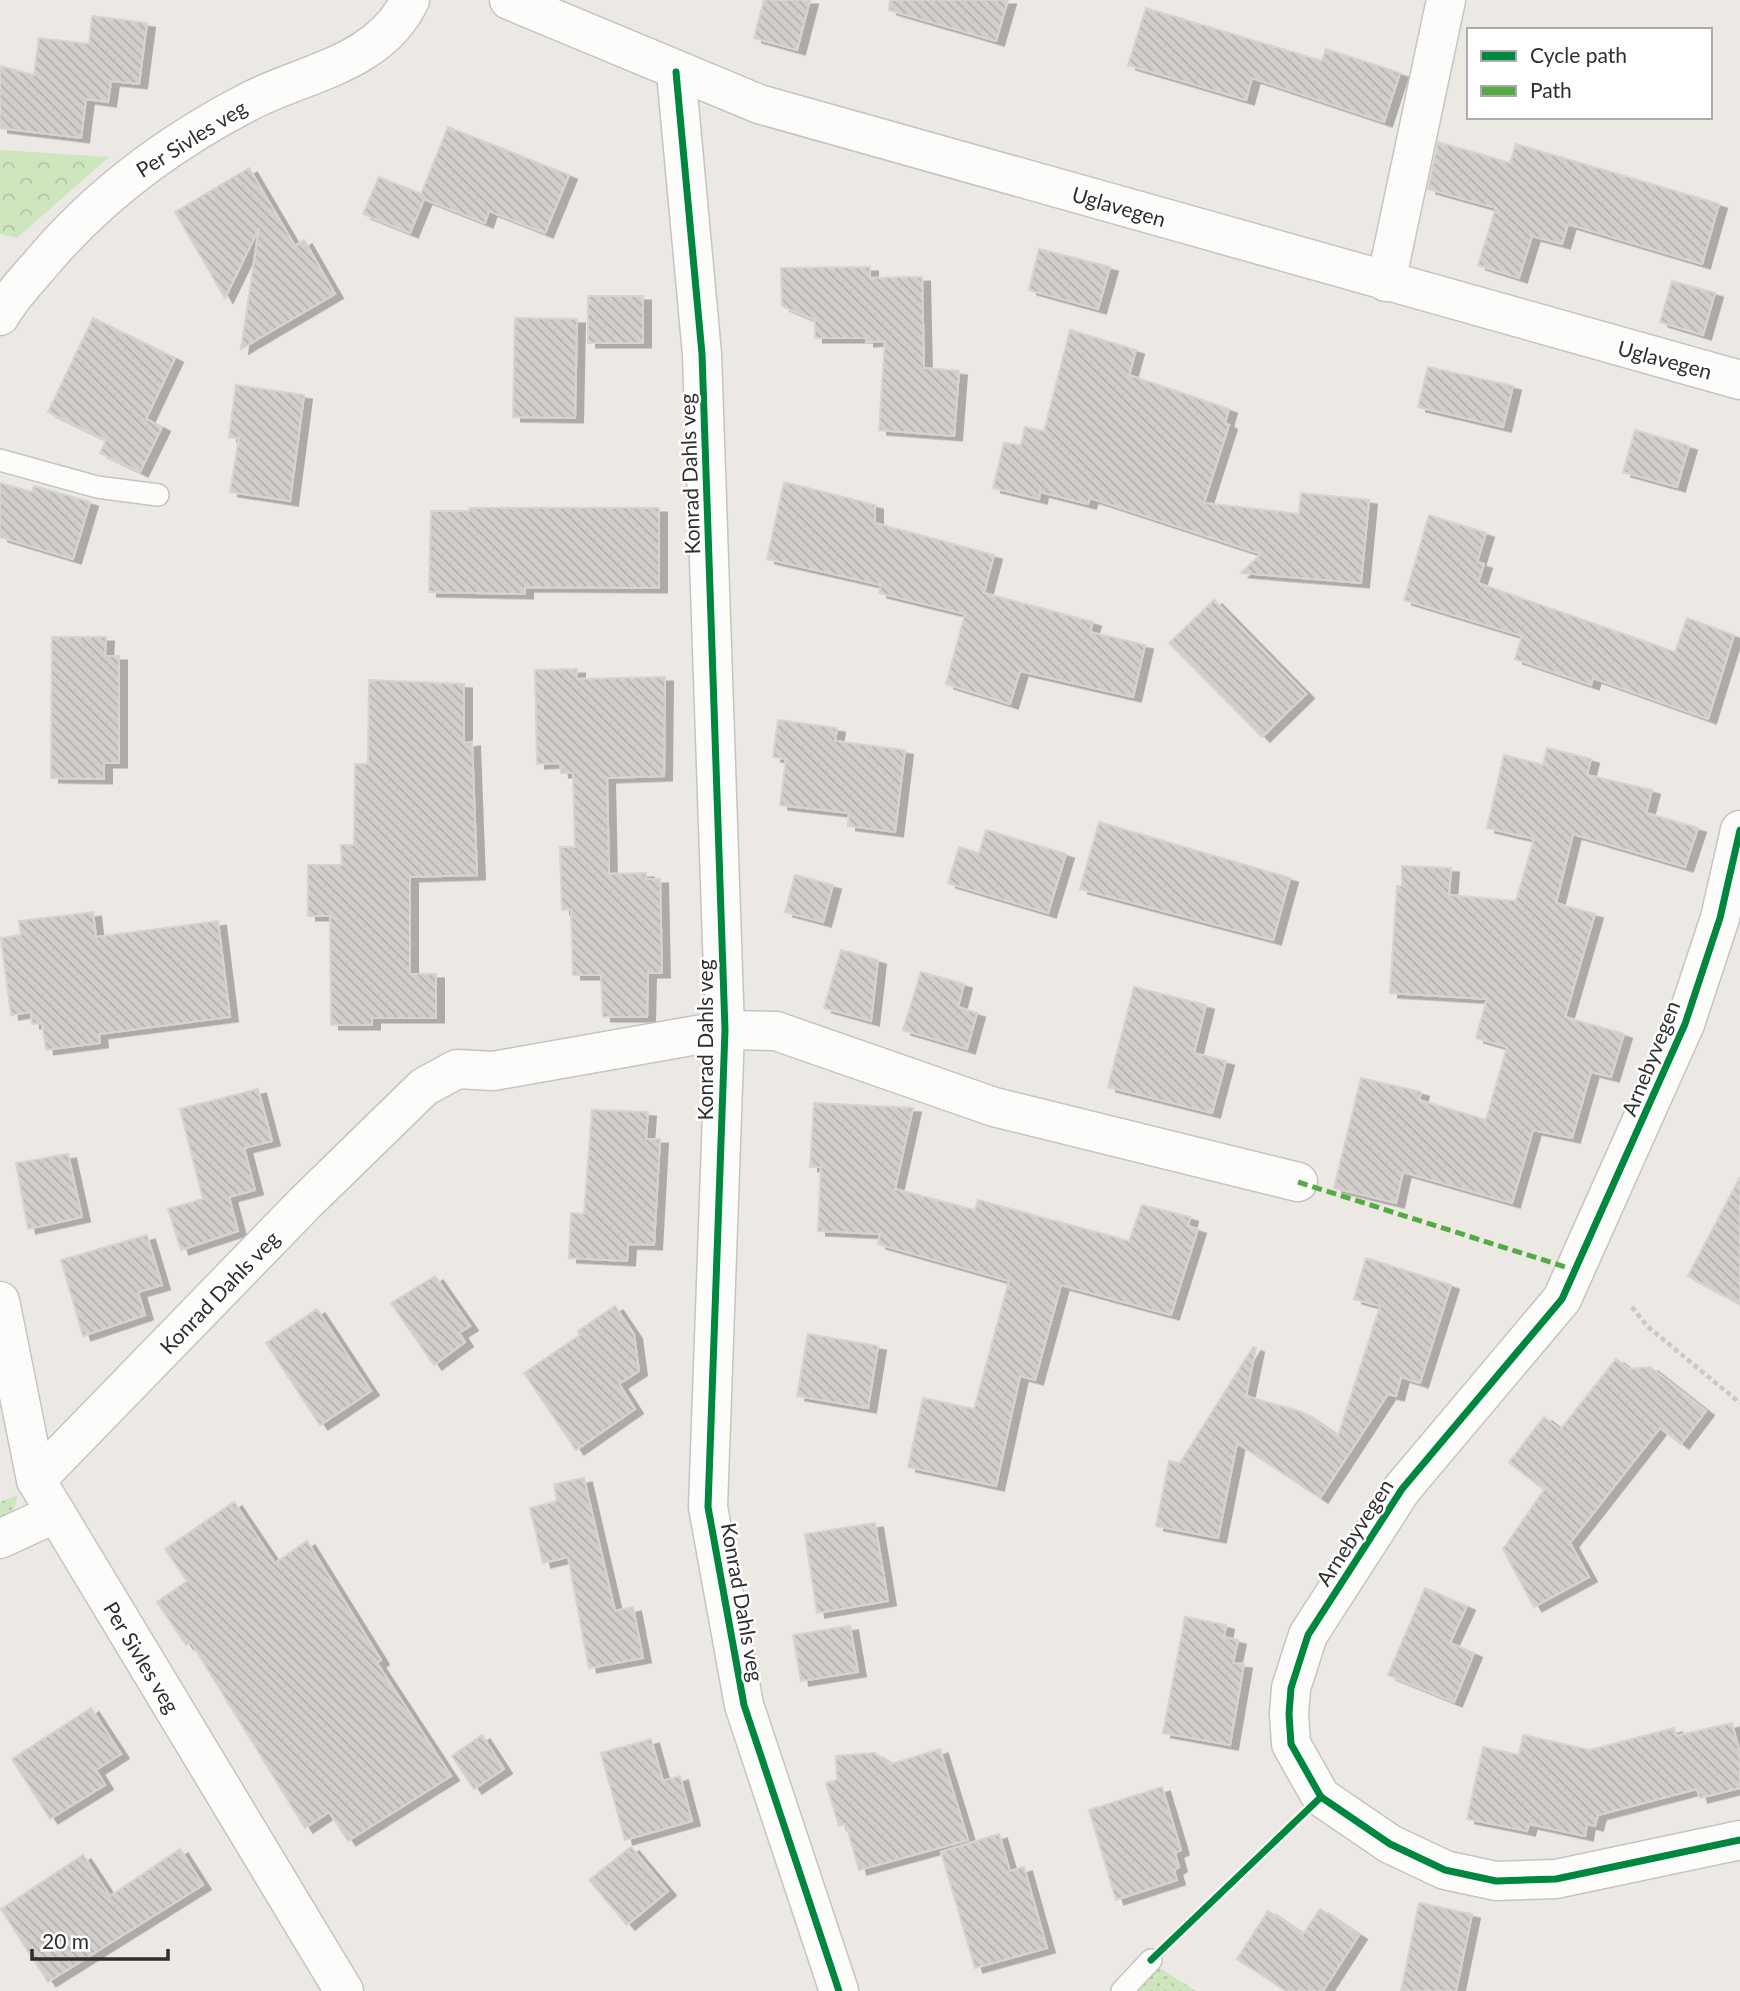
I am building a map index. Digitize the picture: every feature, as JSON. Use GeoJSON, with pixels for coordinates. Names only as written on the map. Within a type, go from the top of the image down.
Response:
{"type":"FeatureCollection","features":[{"type":"Feature","properties":{"kind":"street","name":"Per Sivles veg"},"geometry":{"type":"LineString","coordinates":[[0,316],[64,236],[109,192],[150,160],[253,100],[342,64],[373,45],[402,16],[410,0]]}},
{"type":"Feature","properties":{"kind":"street","name":"Uglavegen"},"geometry":{"type":"LineString","coordinates":[[509,0],[559,9],[676,72],[759,104],[1740,380]]}},
{"type":"Feature","properties":{"kind":"street"},"geometry":{"type":"LineString","coordinates":[[1386,282],[1446,0]]}},
{"type":"Feature","properties":{"kind":"street","name":"Konrad Dahls veg"},"geometry":{"type":"LineString","coordinates":[[676,72],[702,354],[725,1030],[708,1507],[744,1705],[839,1991]]}},
{"type":"Feature","properties":{"kind":"street","name":"Arnebyvegen"},"geometry":{"type":"LineString","coordinates":[[1740,830],[1720,918],[1685,1024],[1562,1299],[1402,1489],[1308,1635],[1291,1688],[1289,1714],[1291,1744],[1321,1797],[1390,1844],[1445,1870],[1496,1881],[1556,1879],[1740,1840]]}},
{"type":"Feature","properties":{"kind":"street","name":"Konrad Dahls veg"},"geometry":{"type":"LineString","coordinates":[[36,1480],[305,1203],[424,1087],[457,1069],[493,1070],[725,1030],[776,1031],[994,1107],[1298,1182]]}},
{"type":"Feature","properties":{"kind":"street","name":"Per Sivles veg"},"geometry":{"type":"LineString","coordinates":[[0,1301],[10,1405],[36,1480],[344,1991]]}},
{"type":"Feature","properties":{"kind":"street"},"geometry":{"type":"LineString","coordinates":[[0,1539],[56,1513]]}},
{"type":"Feature","properties":{"kind":"lane"},"geometry":{"type":"LineString","coordinates":[[0,460],[97,487],[158,495]]}},
{"type":"Feature","properties":{"kind":"lane"},"geometry":{"type":"LineString","coordinates":[[1122,1991],[1151,1960]]}},
{"type":"Feature","properties":{"kind":"path"},"geometry":{"type":"LineString","coordinates":[[1632,1307],[1647,1326],[1740,1403]]}},
{"type":"Feature","properties":{"kind":"green space"},"geometry":{"type":"Polygon","coordinates":[[[0,150],[109,157],[17,238],[0,234],[0,150]]]}},
{"type":"Feature","properties":{"kind":"green space"},"geometry":{"type":"Polygon","coordinates":[[[18,1495],[14,1508],[0,1523],[0,1502],[18,1495]]]}},
{"type":"Feature","properties":{"kind":"green space"},"geometry":{"type":"Polygon","coordinates":[[[1158,1967],[1196,1991],[1135,1991],[1158,1967]]]}},
{"type":"Feature","properties":{"kind":"building"},"geometry":{"type":"Polygon","coordinates":[[[764,0],[810,0],[797,50],[754,38],[764,0]]]}},
{"type":"Feature","properties":{"kind":"building"},"geometry":{"type":"Polygon","coordinates":[[[890,0],[1008,0],[996,41],[889,10],[890,0]]]}},
{"type":"Feature","properties":{"kind":"building"},"geometry":{"type":"Polygon","coordinates":[[[1146,8],[1322,61],[1326,49],[1400,73],[1384,122],[1252,78],[1246,100],[1128,65],[1146,8]]]}},
{"type":"Feature","properties":{"kind":"building"},"geometry":{"type":"Polygon","coordinates":[[[92,16],[147,23],[139,84],[111,81],[108,102],[86,99],[81,138],[0,128],[0,66],[34,75],[39,38],[89,44],[92,16]]]}},
{"type":"Feature","properties":{"kind":"building"},"geometry":{"type":"Polygon","coordinates":[[[448,127],[569,175],[545,233],[489,211],[485,223],[424,199],[410,233],[363,214],[379,177],[421,194],[448,127]]]}},
{"type":"Feature","properties":{"kind":"building"},"geometry":{"type":"Polygon","coordinates":[[[1438,142],[1510,163],[1516,144],[1719,204],[1702,264],[1568,224],[1562,244],[1532,236],[1519,278],[1478,265],[1496,208],[1428,189],[1438,142]]]}},
{"type":"Feature","properties":{"kind":"building"},"geometry":{"type":"Polygon","coordinates":[[[249,168],[295,246],[304,240],[335,294],[241,349],[259,228],[225,298],[175,212],[249,168]]]}},
{"type":"Feature","properties":{"kind":"building"},"geometry":{"type":"Polygon","coordinates":[[[1039,249],[1110,267],[1098,309],[1029,290],[1039,249]]]}},
{"type":"Feature","properties":{"kind":"building"},"geometry":{"type":"Polygon","coordinates":[[[870,267],[870,278],[922,277],[924,368],[959,371],[954,436],[879,430],[885,341],[866,342],[866,338],[815,338],[815,320],[782,306],[781,268],[870,267]]]}},
{"type":"Feature","properties":{"kind":"building"},"geometry":{"type":"Polygon","coordinates":[[[1672,281],[1715,293],[1703,335],[1660,322],[1672,281]]]}},
{"type":"Feature","properties":{"kind":"building"},"geometry":{"type":"Polygon","coordinates":[[[588,296],[643,296],[643,343],[588,343],[588,296]]]}},
{"type":"Feature","properties":{"kind":"building"},"geometry":{"type":"Polygon","coordinates":[[[93,318],[175,358],[146,419],[162,427],[140,472],[100,453],[106,440],[48,412],[93,318]]]}},
{"type":"Feature","properties":{"kind":"building"},"geometry":{"type":"Polygon","coordinates":[[[515,318],[577,319],[575,418],[513,417],[515,318]]]}},
{"type":"Feature","properties":{"kind":"building"},"geometry":{"type":"Polygon","coordinates":[[[1070,330],[1136,350],[1129,375],[1229,409],[1225,423],[1229,425],[1204,503],[1299,514],[1301,493],[1369,500],[1361,583],[1241,573],[1261,554],[1090,498],[1088,504],[1040,492],[1039,499],[993,488],[1004,443],[1021,445],[1025,427],[1044,431],[1070,330]]]}},
{"type":"Feature","properties":{"kind":"building"},"geometry":{"type":"Polygon","coordinates":[[[1428,367],[1513,386],[1503,427],[1418,407],[1428,367]]]}},
{"type":"Feature","properties":{"kind":"building"},"geometry":{"type":"Polygon","coordinates":[[[236,385],[304,395],[290,501],[230,492],[239,438],[229,437],[236,385]]]}},
{"type":"Feature","properties":{"kind":"building"},"geometry":{"type":"Polygon","coordinates":[[[1635,430],[1689,446],[1677,487],[1623,472],[1635,430]]]}},
{"type":"Feature","properties":{"kind":"building"},"geometry":{"type":"Polygon","coordinates":[[[784,482],[875,505],[875,523],[994,555],[984,593],[1093,622],[1090,632],[1145,645],[1133,697],[1020,671],[1010,704],[946,684],[965,614],[879,593],[881,585],[767,559],[784,482]]]}},
{"type":"Feature","properties":{"kind":"building"},"geometry":{"type":"Polygon","coordinates":[[[0,483],[32,492],[34,486],[90,502],[73,559],[0,537],[0,483]]]}},
{"type":"Feature","properties":{"kind":"building"},"geometry":{"type":"Polygon","coordinates":[[[470,508],[659,508],[659,588],[525,587],[525,594],[429,592],[431,511],[469,511],[470,508]]]}},
{"type":"Feature","properties":{"kind":"building"},"geometry":{"type":"Polygon","coordinates":[[[1429,515],[1486,533],[1477,562],[1484,564],[1478,583],[1675,652],[1687,618],[1734,635],[1708,719],[1593,678],[1591,685],[1515,659],[1522,636],[1404,600],[1429,515]]]}},
{"type":"Feature","properties":{"kind":"building"},"geometry":{"type":"Polygon","coordinates":[[[1214,600],[1306,694],[1262,737],[1169,643],[1214,600]]]}},
{"type":"Feature","properties":{"kind":"building"},"geometry":{"type":"Polygon","coordinates":[[[52,637],[106,637],[105,656],[119,656],[119,763],[104,763],[104,779],[51,778],[52,637]]]}},
{"type":"Feature","properties":{"kind":"building"},"geometry":{"type":"Polygon","coordinates":[[[577,669],[577,679],[665,677],[664,776],[607,778],[609,874],[646,873],[646,879],[660,879],[662,973],[648,973],[647,1017],[603,1017],[601,975],[573,975],[571,909],[562,910],[560,847],[575,847],[573,773],[561,773],[560,763],[537,764],[535,670],[577,669]]]}},
{"type":"Feature","properties":{"kind":"building"},"geometry":{"type":"Polygon","coordinates":[[[369,680],[464,684],[464,743],[472,742],[477,875],[410,877],[410,974],[436,974],[436,1018],[372,1018],[372,1025],[331,1025],[330,916],[308,916],[308,865],[342,865],[341,845],[354,845],[355,764],[368,764],[369,680]]]}},
{"type":"Feature","properties":{"kind":"building"},"geometry":{"type":"Polygon","coordinates":[[[778,720],[837,728],[835,741],[905,750],[895,832],[848,826],[849,813],[780,805],[786,759],[773,757],[778,720]]]}},
{"type":"Feature","properties":{"kind":"building"},"geometry":{"type":"Polygon","coordinates":[[[1547,748],[1591,759],[1587,775],[1652,790],[1646,813],[1698,828],[1685,867],[1573,834],[1556,903],[1595,914],[1565,1017],[1624,1034],[1611,1077],[1591,1072],[1572,1138],[1533,1130],[1512,1203],[1403,1172],[1396,1203],[1334,1188],[1361,1078],[1421,1092],[1419,1100],[1486,1120],[1507,1047],[1476,1038],[1487,999],[1390,993],[1397,886],[1402,886],[1402,866],[1451,868],[1449,895],[1516,901],[1534,839],[1487,828],[1504,755],[1543,765],[1547,748]]]}},
{"type":"Feature","properties":{"kind":"building"},"geometry":{"type":"Polygon","coordinates":[[[1099,822],[1290,878],[1273,940],[1080,889],[1099,822]]]}},
{"type":"Feature","properties":{"kind":"building"},"geometry":{"type":"Polygon","coordinates":[[[986,830],[1066,854],[1048,913],[948,883],[959,847],[979,853],[986,830]]]}},
{"type":"Feature","properties":{"kind":"building"},"geometry":{"type":"Polygon","coordinates":[[[795,875],[833,885],[823,922],[785,912],[795,875]]]}},
{"type":"Feature","properties":{"kind":"building"},"geometry":{"type":"Polygon","coordinates":[[[93,912],[96,937],[218,921],[230,1017],[99,1034],[100,1043],[46,1050],[42,1023],[32,1024],[31,1012],[11,1015],[1,938],[21,935],[19,921],[93,912]]]}},
{"type":"Feature","properties":{"kind":"building"},"geometry":{"type":"Polygon","coordinates":[[[841,950],[878,960],[871,1021],[824,1008],[841,950]]]}},
{"type":"Feature","properties":{"kind":"building"},"geometry":{"type":"Polygon","coordinates":[[[921,972],[964,984],[958,1007],[977,1013],[967,1049],[903,1030],[921,972]]]}},
{"type":"Feature","properties":{"kind":"building"},"geometry":{"type":"Polygon","coordinates":[[[1134,987],[1206,1005],[1194,1053],[1226,1061],[1212,1113],[1108,1087],[1134,987]]]}},
{"type":"Feature","properties":{"kind":"building"},"geometry":{"type":"Polygon","coordinates":[[[258,1089],[272,1141],[244,1148],[255,1190],[229,1197],[238,1231],[181,1250],[168,1209],[203,1199],[180,1109],[258,1089]]]}},
{"type":"Feature","properties":{"kind":"building"},"geometry":{"type":"Polygon","coordinates":[[[814,1103],[913,1108],[895,1189],[975,1210],[978,1200],[1129,1241],[1142,1205],[1190,1217],[1188,1226],[1198,1229],[1171,1315],[1061,1285],[1035,1380],[1020,1376],[996,1486],[908,1467],[923,1398],[974,1409],[1009,1281],[878,1244],[880,1234],[818,1231],[821,1167],[810,1167],[814,1103]]]}},
{"type":"Feature","properties":{"kind":"building"},"geometry":{"type":"Polygon","coordinates":[[[592,1110],[648,1112],[646,1139],[660,1139],[654,1245],[628,1244],[627,1261],[569,1258],[571,1213],[584,1214],[592,1110]]]}},
{"type":"Feature","properties":{"kind":"building"},"geometry":{"type":"Polygon","coordinates":[[[68,1154],[82,1217],[28,1229],[16,1163],[68,1154]]]}},
{"type":"Feature","properties":{"kind":"building"},"geometry":{"type":"Polygon","coordinates":[[[1740,1177],[1740,1304],[1688,1276],[1740,1177]]]}},
{"type":"Feature","properties":{"kind":"building"},"geometry":{"type":"Polygon","coordinates":[[[147,1235],[162,1285],[138,1292],[145,1315],[83,1336],[61,1260],[147,1235]]]}},
{"type":"Feature","properties":{"kind":"building"},"geometry":{"type":"Polygon","coordinates":[[[1366,1258],[1451,1285],[1420,1383],[1401,1377],[1396,1396],[1388,1394],[1320,1498],[1237,1443],[1218,1538],[1156,1526],[1169,1461],[1180,1463],[1253,1347],[1256,1348],[1246,1396],[1302,1412],[1338,1436],[1380,1306],[1354,1299],[1366,1258]]]}},
{"type":"Feature","properties":{"kind":"building"},"geometry":{"type":"Polygon","coordinates":[[[435,1276],[470,1326],[459,1333],[465,1342],[434,1365],[391,1303],[435,1276]]]}},
{"type":"Feature","properties":{"kind":"building"},"geometry":{"type":"Polygon","coordinates":[[[615,1306],[634,1334],[639,1371],[619,1384],[635,1409],[576,1450],[524,1373],[580,1335],[578,1331],[615,1306]]]}},
{"type":"Feature","properties":{"kind":"building"},"geometry":{"type":"Polygon","coordinates":[[[317,1309],[371,1391],[320,1425],[266,1343],[317,1309]]]}},
{"type":"Feature","properties":{"kind":"building"},"geometry":{"type":"Polygon","coordinates":[[[808,1334],[878,1346],[868,1408],[797,1396],[808,1334]]]}},
{"type":"Feature","properties":{"kind":"building"},"geometry":{"type":"Polygon","coordinates":[[[1616,1359],[1629,1369],[1650,1367],[1706,1411],[1681,1444],[1660,1428],[1570,1543],[1589,1577],[1534,1607],[1503,1549],[1544,1490],[1509,1462],[1544,1417],[1560,1430],[1616,1359]]]}},
{"type":"Feature","properties":{"kind":"building"},"geometry":{"type":"Polygon","coordinates":[[[584,1478],[615,1611],[633,1607],[643,1658],[589,1668],[568,1557],[543,1563],[530,1508],[557,1501],[554,1484],[584,1478]]]}},
{"type":"Feature","properties":{"kind":"building"},"geometry":{"type":"Polygon","coordinates":[[[234,1502],[275,1563],[307,1541],[381,1660],[377,1663],[451,1776],[348,1841],[329,1812],[305,1828],[191,1642],[186,1645],[157,1602],[187,1581],[165,1549],[234,1502]]]}},
{"type":"Feature","properties":{"kind":"building"},"geometry":{"type":"Polygon","coordinates":[[[875,1523],[888,1601],[817,1613],[805,1534],[875,1523]]]}},
{"type":"Feature","properties":{"kind":"building"},"geometry":{"type":"Polygon","coordinates":[[[1425,1588],[1467,1606],[1450,1643],[1474,1653],[1454,1702],[1388,1675],[1425,1588]]]}},
{"type":"Feature","properties":{"kind":"building"},"geometry":{"type":"Polygon","coordinates":[[[1185,1617],[1226,1625],[1224,1637],[1238,1640],[1233,1663],[1244,1664],[1230,1745],[1163,1733],[1185,1617]]]}},
{"type":"Feature","properties":{"kind":"building"},"geometry":{"type":"Polygon","coordinates":[[[850,1626],[858,1672],[801,1681],[793,1635],[850,1626]]]}},
{"type":"Feature","properties":{"kind":"building"},"geometry":{"type":"Polygon","coordinates":[[[91,1708],[121,1754],[96,1770],[105,1785],[50,1819],[12,1759],[91,1708]]]}},
{"type":"Feature","properties":{"kind":"building"},"geometry":{"type":"Polygon","coordinates":[[[1732,1723],[1740,1754],[1740,1788],[1700,1798],[1697,1789],[1598,1815],[1595,1826],[1587,1824],[1585,1836],[1529,1824],[1527,1831],[1467,1819],[1483,1747],[1519,1755],[1523,1735],[1590,1750],[1674,1728],[1676,1736],[1732,1723]]]}},
{"type":"Feature","properties":{"kind":"building"},"geometry":{"type":"Polygon","coordinates":[[[482,1735],[504,1769],[474,1789],[452,1756],[482,1735]]]}},
{"type":"Feature","properties":{"kind":"building"},"geometry":{"type":"Polygon","coordinates":[[[651,1739],[663,1781],[680,1776],[692,1821],[625,1840],[601,1753],[651,1739]]]}},
{"type":"Feature","properties":{"kind":"building"},"geometry":{"type":"Polygon","coordinates":[[[940,1749],[968,1840],[859,1870],[846,1824],[839,1826],[826,1783],[837,1780],[836,1756],[874,1753],[891,1764],[940,1749]]]}},
{"type":"Feature","properties":{"kind":"building"},"geometry":{"type":"Polygon","coordinates":[[[1162,1787],[1181,1850],[1175,1853],[1179,1867],[1174,1870],[1177,1880],[1116,1900],[1089,1810],[1162,1787]]]}},
{"type":"Feature","properties":{"kind":"building"},"geometry":{"type":"Polygon","coordinates":[[[999,1834],[1010,1871],[1024,1867],[1047,1948],[975,1968],[941,1852],[999,1834]]]}},
{"type":"Feature","properties":{"kind":"building"},"geometry":{"type":"Polygon","coordinates":[[[631,1847],[668,1891],[627,1925],[589,1880],[631,1847]]]}},
{"type":"Feature","properties":{"kind":"building"},"geometry":{"type":"Polygon","coordinates":[[[180,1849],[203,1885],[48,1982],[1,1909],[83,1855],[110,1896],[180,1849]]]}},
{"type":"Feature","properties":{"kind":"building"},"geometry":{"type":"Polygon","coordinates":[[[1419,1903],[1472,1914],[1456,1991],[1401,1991],[1419,1903]]]}},
{"type":"Feature","properties":{"kind":"building"},"geometry":{"type":"Polygon","coordinates":[[[1320,1909],[1359,1935],[1323,1991],[1286,1991],[1237,1959],[1268,1911],[1303,1934],[1320,1909]]]}},
{"type":"Feature","properties":{"kind":"marked path"},"geometry":{"type":"LineString","coordinates":[[1298,1182],[1575,1270]]}},
{"type":"Feature","properties":{"kind":"cycle path"},"geometry":{"type":"LineString","coordinates":[[676,72],[702,354],[725,1030],[708,1507],[744,1705],[839,1991]]}},
{"type":"Feature","properties":{"kind":"cycle path"},"geometry":{"type":"LineString","coordinates":[[1740,830],[1720,918],[1685,1024],[1562,1299],[1402,1489],[1308,1635],[1291,1688],[1289,1714],[1291,1744],[1321,1797],[1390,1844],[1445,1870],[1496,1881],[1556,1879],[1740,1840]]}},
{"type":"Feature","properties":{"kind":"cycle path"},"geometry":{"type":"LineString","coordinates":[[1151,1960],[1321,1797]]}}]}
